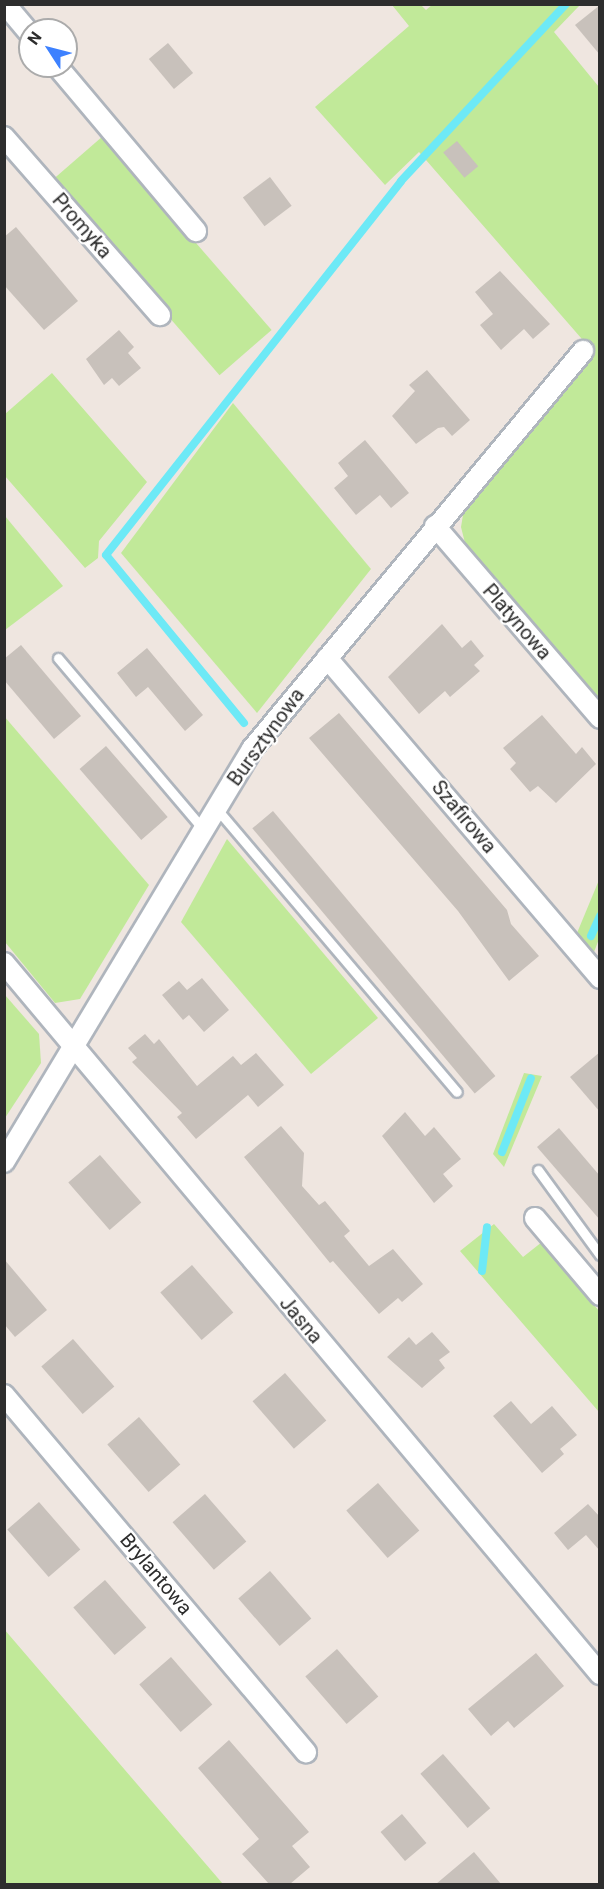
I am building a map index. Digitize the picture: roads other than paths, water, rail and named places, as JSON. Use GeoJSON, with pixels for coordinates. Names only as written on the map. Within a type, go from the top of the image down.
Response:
{"type":"FeatureCollection","features":[{"type":"Feature","properties":{"kind":"street"},"geometry":{"type":"LineString","coordinates":[[5,4],[18,20]]}},
{"type":"Feature","properties":{"kind":"street"},"geometry":{"type":"LineString","coordinates":[[67,78],[196,231]]}},
{"type":"Feature","properties":{"kind":"street","name":"Promyka"},"geometry":{"type":"LineString","coordinates":[[4,137],[160,315]]}},
{"type":"Feature","properties":{"kind":"street","name":"Bursztynowa"},"geometry":{"type":"LineString","coordinates":[[4,1162],[76,1047],[252,749],[435,526],[583,351]]}},
{"type":"Feature","properties":{"kind":"street","name":"Platynowa"},"geometry":{"type":"LineString","coordinates":[[435,526],[600,717]]}},
{"type":"Feature","properties":{"kind":"street","name":"Szafirowa"},"geometry":{"type":"LineString","coordinates":[[327,658],[600,978]]}},
{"type":"Feature","properties":{"kind":"street","name":"Jasna"},"geometry":{"type":"LineString","coordinates":[[4,963],[600,1674]]}},
{"type":"Feature","properties":{"kind":"street"},"geometry":{"type":"LineString","coordinates":[[535,1218],[600,1294]]}},
{"type":"Feature","properties":{"kind":"street","name":"Brylantowa"},"geometry":{"type":"LineString","coordinates":[[4,1395],[306,1753]]}},
{"type":"Feature","properties":{"kind":"lane"},"geometry":{"type":"LineString","coordinates":[[58,658],[203,829]]}},
{"type":"Feature","properties":{"kind":"lane"},"geometry":{"type":"LineString","coordinates":[[216,808],[457,1092]]}},
{"type":"Feature","properties":{"kind":"lane"},"geometry":{"type":"LineString","coordinates":[[538,1170],[600,1255]]}},
{"type":"Feature","properties":{"kind":"waterway"},"geometry":{"type":"LineString","coordinates":[[244,723],[106,555],[401,181],[566,4]]}},
{"type":"Feature","properties":{"kind":"waterway"},"geometry":{"type":"LineString","coordinates":[[591,936],[600,916]]}},
{"type":"Feature","properties":{"kind":"waterway"},"geometry":{"type":"LineString","coordinates":[[502,1152],[531,1078]]}},
{"type":"Feature","properties":{"kind":"waterway"},"geometry":{"type":"LineString","coordinates":[[482,1271],[487,1227]]}}]}
